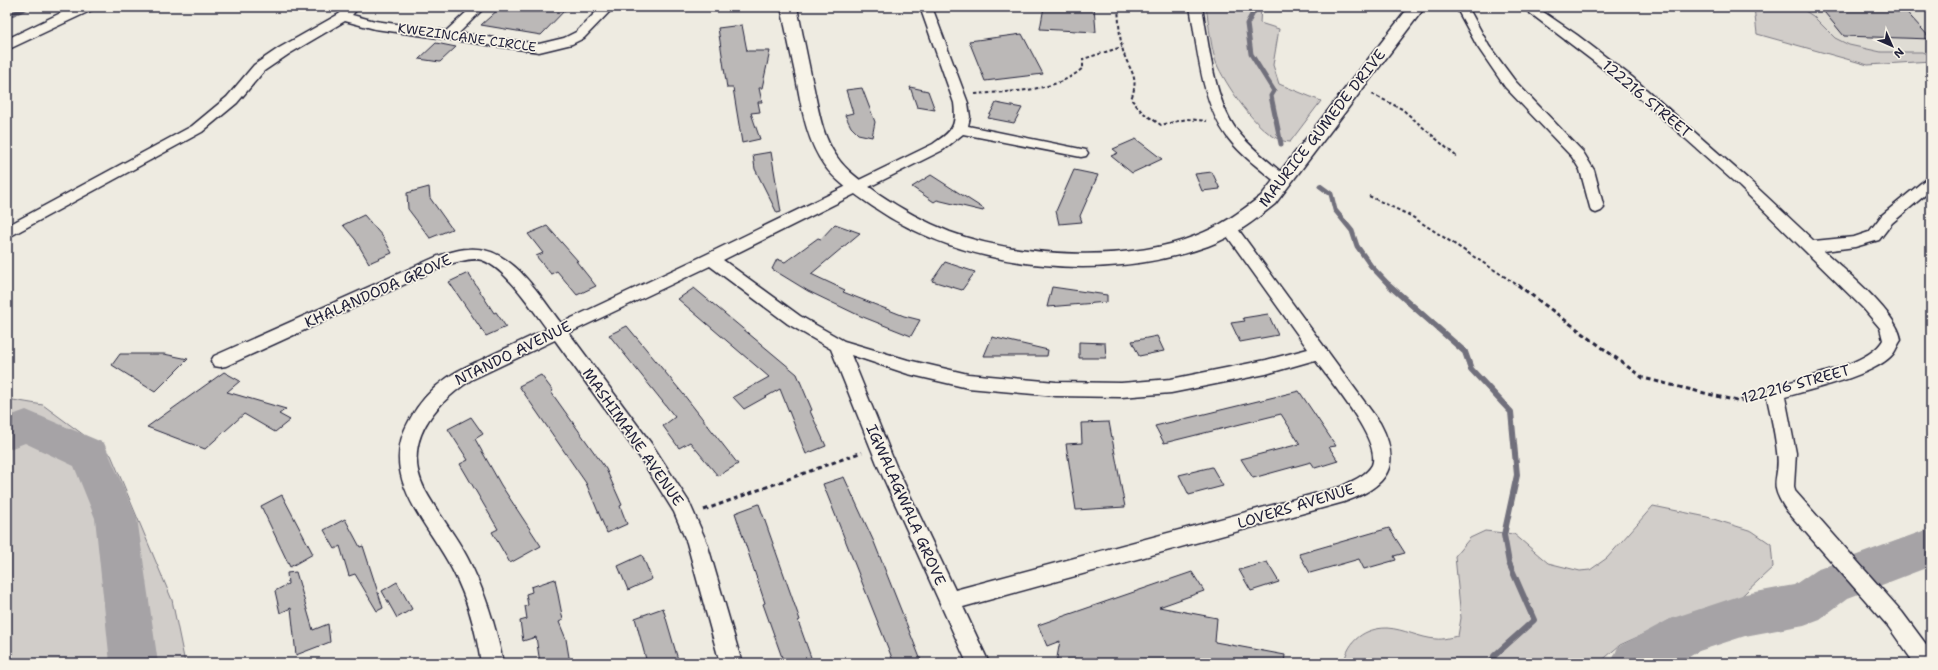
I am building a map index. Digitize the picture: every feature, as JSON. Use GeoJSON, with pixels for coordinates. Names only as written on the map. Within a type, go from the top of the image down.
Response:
{"type":"FeatureCollection","features":[{"type":"Feature","properties":{"kind":"main road"},"geometry":{"type":"LineString","coordinates":[[7,45],[86,7]]}},
{"type":"Feature","properties":{"kind":"street"},"geometry":{"type":"LineString","coordinates":[[449,35],[479,7]]}},
{"type":"Feature","properties":{"kind":"street","name":"KWEZINCANE CIRCLE"},"geometry":{"type":"LineString","coordinates":[[347,13],[375,25],[527,48],[553,46],[580,36],[608,7]]}},
{"type":"Feature","properties":{"kind":"street","name":"MAURICE GUMEDE DRIVE"},"geometry":{"type":"LineString","coordinates":[[790,7],[810,110],[817,135],[828,156],[857,186],[891,211],[952,240],[989,250],[1032,257],[1098,260],[1131,257],[1197,243],[1230,229],[1259,209],[1417,7]]}},
{"type":"Feature","properties":{"kind":"street"},"geometry":{"type":"LineString","coordinates":[[926,7],[959,96],[963,117],[960,129],[1081,153]]}},
{"type":"Feature","properties":{"kind":"street"},"geometry":{"type":"LineString","coordinates":[[1196,7],[1216,102],[1223,120],[1232,134],[1248,151],[1282,180]]}},
{"type":"Feature","properties":{"kind":"street"},"geometry":{"type":"LineString","coordinates":[[1462,7],[1483,46],[1510,84],[1578,155],[1587,170],[1596,208]]}},
{"type":"Feature","properties":{"kind":"street","name":"122216 STREET"},"geometry":{"type":"LineString","coordinates":[[1528,7],[1558,27],[1633,85],[1745,184],[1880,314],[1890,330],[1893,339],[1889,347],[1882,354],[1847,372],[1775,393]]}},
{"type":"Feature","properties":{"kind":"street"},"geometry":{"type":"LineString","coordinates":[[7,233],[197,130],[232,100],[251,76],[270,59],[347,13]]}},
{"type":"Feature","properties":{"kind":"street","name":"NTANDO AVENUE"},"geometry":{"type":"LineString","coordinates":[[492,663],[487,630],[476,595],[459,561],[416,491],[409,473],[408,455],[411,436],[422,413],[436,397],[449,384],[711,259],[938,147],[950,139],[960,129]]}},
{"type":"Feature","properties":{"kind":"street"},"geometry":{"type":"LineString","coordinates":[[1809,247],[1855,242],[1874,236],[1887,219],[1931,182]]}},
{"type":"Feature","properties":{"kind":"street","name":"LOVERS AVENUE"},"geometry":{"type":"LineString","coordinates":[[950,601],[1344,494],[1373,479],[1380,468],[1383,458],[1381,445],[1374,428],[1230,229]]}},
{"type":"Feature","properties":{"kind":"street","name":"KHALANDODA GROVE"},"geometry":{"type":"LineString","coordinates":[[220,362],[438,262],[468,254],[485,255],[505,267],[520,283],[558,331]]}},
{"type":"Feature","properties":{"kind":"street"},"geometry":{"type":"LineString","coordinates":[[711,259],[794,320],[838,345],[908,367],[968,381],[1056,389],[1121,390],[1171,386],[1266,367],[1320,352]]}},
{"type":"Feature","properties":{"kind":"street","name":"MASHIMANE AVENUE"},"geometry":{"type":"LineString","coordinates":[[558,331],[646,451],[675,496],[686,517],[706,571],[731,663]]}},
{"type":"Feature","properties":{"kind":"street","name":"IGWALAGWALA GROVE"},"geometry":{"type":"LineString","coordinates":[[838,345],[879,446],[978,663]]}},
{"type":"Feature","properties":{"kind":"street"},"geometry":{"type":"LineString","coordinates":[[1775,393],[1787,453],[1784,486],[1786,494],[1895,619],[1927,663]]}},
{"type":"Feature","properties":{"kind":"path"},"geometry":{"type":"LineString","coordinates":[[1118,7],[1122,47],[1128,66],[1134,71],[1137,87],[1131,99],[1142,112],[1161,125],[1186,119],[1201,121],[1223,120]]}},
{"type":"Feature","properties":{"kind":"path"},"geometry":{"type":"LineString","coordinates":[[959,96],[1044,88],[1075,75],[1083,68],[1083,59],[1122,47]]}},
{"type":"Feature","properties":{"kind":"path"},"geometry":{"type":"LineString","coordinates":[[1356,86],[1402,109],[1457,157]]}},
{"type":"Feature","properties":{"kind":"path","name":"122216 STREET"},"geometry":{"type":"LineString","coordinates":[[1369,196],[1411,216],[1507,277],[1643,378],[1737,401],[1775,393]]}},
{"type":"Feature","properties":{"kind":"path"},"geometry":{"type":"LineString","coordinates":[[686,517],[879,446]]}},
{"type":"Feature","properties":{"kind":"shaded area"},"geometry":{"type":"Polygon","coordinates":[[[1206,7],[1261,7],[1260,23],[1279,29],[1273,65],[1279,84],[1321,101],[1290,142],[1280,140],[1258,124],[1238,100],[1223,77],[1218,67],[1212,46],[1206,7]]]}},
{"type":"Feature","properties":{"kind":"shaded area"},"geometry":{"type":"Polygon","coordinates":[[[1754,7],[1931,7],[1931,61],[1868,65],[1757,34],[1754,7]]]}},
{"type":"Feature","properties":{"kind":"shaded area"},"geometry":{"type":"Polygon","coordinates":[[[1754,7],[1799,7],[1813,16],[1835,38],[1849,45],[1881,52],[1922,52],[1931,56],[1931,61],[1868,65],[1757,34],[1754,7]]]}},
{"type":"Feature","properties":{"kind":"shaded area"},"geometry":{"type":"Polygon","coordinates":[[[7,399],[43,405],[111,455],[172,600],[185,663],[7,663],[7,399]]]}},
{"type":"Feature","properties":{"kind":"shaded area"},"geometry":{"type":"Polygon","coordinates":[[[1653,506],[1707,517],[1752,531],[1771,544],[1773,567],[1733,604],[1655,629],[1620,645],[1599,663],[1344,663],[1349,648],[1354,642],[1365,633],[1372,630],[1387,628],[1439,639],[1458,636],[1461,618],[1455,556],[1470,538],[1485,531],[1514,534],[1548,563],[1580,571],[1590,570],[1607,558],[1653,506]]]}},
{"type":"Feature","properties":{"kind":"building"},"geometry":{"type":"Polygon","coordinates":[[[501,7],[568,7],[541,35],[481,25],[501,7]]]}},
{"type":"Feature","properties":{"kind":"building"},"geometry":{"type":"Polygon","coordinates":[[[1044,7],[1094,7],[1096,32],[1040,29],[1044,7]]]}},
{"type":"Feature","properties":{"kind":"building"},"geometry":{"type":"Polygon","coordinates":[[[1820,7],[1902,7],[1931,39],[1844,36],[1820,7]]]}},
{"type":"Feature","properties":{"kind":"building"},"geometry":{"type":"Polygon","coordinates":[[[742,25],[747,51],[770,51],[762,88],[759,88],[762,102],[758,102],[760,112],[751,113],[760,139],[742,143],[733,88],[727,88],[718,28],[742,25]]]}},
{"type":"Feature","properties":{"kind":"building"},"geometry":{"type":"Polygon","coordinates":[[[1022,34],[1043,74],[985,81],[969,41],[1022,34]]]}},
{"type":"Feature","properties":{"kind":"building"},"geometry":{"type":"Polygon","coordinates":[[[436,43],[456,47],[440,62],[419,59],[436,43]]]}},
{"type":"Feature","properties":{"kind":"building"},"geometry":{"type":"Polygon","coordinates":[[[910,87],[928,91],[935,110],[917,107],[910,87]]]}},
{"type":"Feature","properties":{"kind":"building"},"geometry":{"type":"Polygon","coordinates":[[[862,88],[875,122],[872,137],[858,134],[851,127],[845,115],[853,113],[846,90],[862,88]]]}},
{"type":"Feature","properties":{"kind":"building"},"geometry":{"type":"Polygon","coordinates":[[[996,103],[1022,108],[1014,123],[988,118],[996,103]]]}},
{"type":"Feature","properties":{"kind":"building"},"geometry":{"type":"Polygon","coordinates":[[[1136,139],[1162,159],[1132,173],[1111,156],[1118,153],[1113,149],[1136,139]]]}},
{"type":"Feature","properties":{"kind":"building"},"geometry":{"type":"Polygon","coordinates":[[[771,152],[781,212],[777,213],[755,169],[753,155],[771,152]]]}},
{"type":"Feature","properties":{"kind":"building"},"geometry":{"type":"Polygon","coordinates":[[[1074,170],[1098,175],[1080,216],[1082,222],[1059,224],[1056,211],[1074,170]]]}},
{"type":"Feature","properties":{"kind":"building"},"geometry":{"type":"Polygon","coordinates":[[[1212,172],[1220,189],[1202,191],[1195,174],[1212,172]]]}},
{"type":"Feature","properties":{"kind":"building"},"geometry":{"type":"Polygon","coordinates":[[[931,175],[984,209],[983,211],[937,200],[934,202],[912,187],[931,175]]]}},
{"type":"Feature","properties":{"kind":"building"},"geometry":{"type":"Polygon","coordinates":[[[429,187],[430,198],[452,229],[430,238],[408,209],[407,193],[429,187]]]}},
{"type":"Feature","properties":{"kind":"building"},"geometry":{"type":"Polygon","coordinates":[[[364,215],[383,237],[392,253],[369,263],[355,239],[343,225],[364,215]]]}},
{"type":"Feature","properties":{"kind":"building"},"geometry":{"type":"Polygon","coordinates":[[[835,224],[860,233],[811,274],[845,290],[843,292],[904,316],[920,320],[911,336],[858,315],[808,291],[772,269],[777,259],[785,262],[818,238],[821,239],[835,224]]]}},
{"type":"Feature","properties":{"kind":"building"},"geometry":{"type":"Polygon","coordinates":[[[547,226],[578,261],[576,261],[596,286],[577,295],[557,271],[551,274],[536,256],[543,253],[528,234],[547,226]]]}},
{"type":"Feature","properties":{"kind":"building"},"geometry":{"type":"Polygon","coordinates":[[[945,262],[975,272],[962,290],[932,281],[945,262]]]}},
{"type":"Feature","properties":{"kind":"building"},"geometry":{"type":"Polygon","coordinates":[[[468,273],[494,313],[496,312],[506,327],[486,336],[449,282],[468,273]]]}},
{"type":"Feature","properties":{"kind":"building"},"geometry":{"type":"Polygon","coordinates":[[[1052,287],[1107,295],[1107,302],[1047,307],[1052,287]]]}},
{"type":"Feature","properties":{"kind":"building"},"geometry":{"type":"Polygon","coordinates":[[[694,288],[797,374],[812,410],[810,411],[826,446],[806,454],[780,389],[744,409],[733,397],[769,377],[678,299],[694,288]]]}},
{"type":"Feature","properties":{"kind":"building"},"geometry":{"type":"Polygon","coordinates":[[[1268,314],[1278,335],[1240,342],[1231,323],[1245,321],[1243,318],[1268,314]]]}},
{"type":"Feature","properties":{"kind":"building"},"geometry":{"type":"Polygon","coordinates":[[[627,326],[738,464],[718,476],[690,442],[679,448],[663,426],[675,417],[609,335],[627,326]]]}},
{"type":"Feature","properties":{"kind":"building"},"geometry":{"type":"Polygon","coordinates":[[[1157,336],[1164,351],[1139,356],[1132,341],[1157,336]]]}},
{"type":"Feature","properties":{"kind":"building"},"geometry":{"type":"Polygon","coordinates":[[[992,337],[1048,350],[1047,356],[984,356],[992,337]]]}},
{"type":"Feature","properties":{"kind":"building"},"geometry":{"type":"Polygon","coordinates":[[[1079,342],[1105,343],[1106,358],[1079,358],[1079,342]]]}},
{"type":"Feature","properties":{"kind":"building"},"geometry":{"type":"Polygon","coordinates":[[[120,354],[164,354],[188,359],[155,392],[112,365],[120,354]]]}},
{"type":"Feature","properties":{"kind":"building"},"geometry":{"type":"Polygon","coordinates":[[[224,372],[240,381],[227,392],[286,409],[279,414],[290,420],[275,432],[244,414],[205,449],[147,427],[224,372]]]}},
{"type":"Feature","properties":{"kind":"building"},"geometry":{"type":"Polygon","coordinates":[[[541,375],[553,391],[551,392],[606,469],[622,505],[620,506],[627,524],[607,533],[586,483],[519,386],[541,375]]]}},
{"type":"Feature","properties":{"kind":"building"},"geometry":{"type":"Polygon","coordinates":[[[1299,391],[1336,446],[1329,447],[1338,461],[1315,468],[1311,462],[1253,478],[1241,459],[1300,444],[1281,414],[1164,443],[1155,426],[1299,391]]]}},
{"type":"Feature","properties":{"kind":"building"},"geometry":{"type":"Polygon","coordinates":[[[471,417],[483,434],[475,439],[501,485],[541,546],[510,563],[492,532],[498,529],[460,464],[468,460],[448,429],[471,417]]]}},
{"type":"Feature","properties":{"kind":"building"},"geometry":{"type":"Polygon","coordinates":[[[1109,422],[1125,507],[1076,510],[1066,444],[1082,443],[1081,423],[1109,422]]]}},
{"type":"Feature","properties":{"kind":"building"},"geometry":{"type":"Polygon","coordinates":[[[1212,467],[1223,486],[1189,495],[1179,475],[1212,467]]]}},
{"type":"Feature","properties":{"kind":"building"},"geometry":{"type":"Polygon","coordinates":[[[844,477],[874,542],[922,663],[894,663],[823,484],[844,477]]]}},
{"type":"Feature","properties":{"kind":"building"},"geometry":{"type":"Polygon","coordinates":[[[282,495],[313,554],[290,567],[261,506],[282,495]]]}},
{"type":"Feature","properties":{"kind":"building"},"geometry":{"type":"Polygon","coordinates":[[[759,504],[800,620],[798,621],[813,663],[784,663],[763,604],[765,603],[735,513],[759,504]]]}},
{"type":"Feature","properties":{"kind":"building"},"geometry":{"type":"Polygon","coordinates":[[[345,519],[360,547],[363,546],[383,608],[377,611],[355,574],[349,576],[340,546],[335,549],[324,530],[345,519]]]}},
{"type":"Feature","properties":{"kind":"building"},"geometry":{"type":"Polygon","coordinates":[[[1389,528],[1405,553],[1394,556],[1396,560],[1364,569],[1359,559],[1310,573],[1299,554],[1389,528]]]}},
{"type":"Feature","properties":{"kind":"building"},"geometry":{"type":"Polygon","coordinates":[[[642,555],[652,579],[628,590],[618,566],[642,555]]]}},
{"type":"Feature","properties":{"kind":"building"},"geometry":{"type":"Polygon","coordinates":[[[1267,562],[1279,582],[1251,591],[1239,570],[1267,562]]]}},
{"type":"Feature","properties":{"kind":"building"},"geometry":{"type":"Polygon","coordinates":[[[296,572],[313,630],[328,624],[330,642],[296,655],[291,608],[280,613],[275,591],[288,584],[287,573],[296,572]]]}},
{"type":"Feature","properties":{"kind":"building"},"geometry":{"type":"Polygon","coordinates":[[[1192,572],[1204,591],[1159,607],[1217,618],[1215,642],[1285,655],[1284,663],[1056,663],[1060,641],[1047,646],[1038,625],[1192,572]]]}},
{"type":"Feature","properties":{"kind":"building"},"geometry":{"type":"Polygon","coordinates":[[[555,579],[563,620],[559,622],[566,639],[570,663],[540,663],[536,637],[523,641],[520,621],[527,619],[525,606],[528,605],[526,594],[532,592],[531,587],[555,579]]]}},
{"type":"Feature","properties":{"kind":"building"},"geometry":{"type":"Polygon","coordinates":[[[397,582],[412,609],[397,618],[382,591],[397,582]]]}},
{"type":"Feature","properties":{"kind":"building"},"geometry":{"type":"Polygon","coordinates":[[[663,608],[679,663],[647,663],[635,618],[663,608]]]}},
{"type":"Feature","properties":{"kind":"waterway"},"geometry":{"type":"LineString","coordinates":[[7,16],[28,7]]}},
{"type":"Feature","properties":{"kind":"waterway"},"geometry":{"type":"LineString","coordinates":[[1254,7],[1254,11],[1247,24],[1251,54],[1274,91],[1271,96],[1281,144]]}},
{"type":"Feature","properties":{"kind":"waterway"},"geometry":{"type":"LineString","coordinates":[[1320,186],[1331,194],[1335,210],[1352,231],[1357,246],[1371,266],[1389,285]]}},
{"type":"Feature","properties":{"kind":"waterway"},"geometry":{"type":"LineString","coordinates":[[1389,285],[1465,352],[1471,369],[1511,412],[1517,475],[1504,535],[1509,563],[1534,620],[1494,656],[1492,663]]}},
{"type":"Feature","properties":{"kind":"waterway"},"geometry":{"type":"LineString","coordinates":[[7,434],[26,426],[90,455],[116,518],[134,663]]}},
{"type":"Feature","properties":{"kind":"waterway"},"geometry":{"type":"LineString","coordinates":[[1635,663],[1686,634],[1745,615],[1804,604],[1832,584],[1931,547]]}}]}
